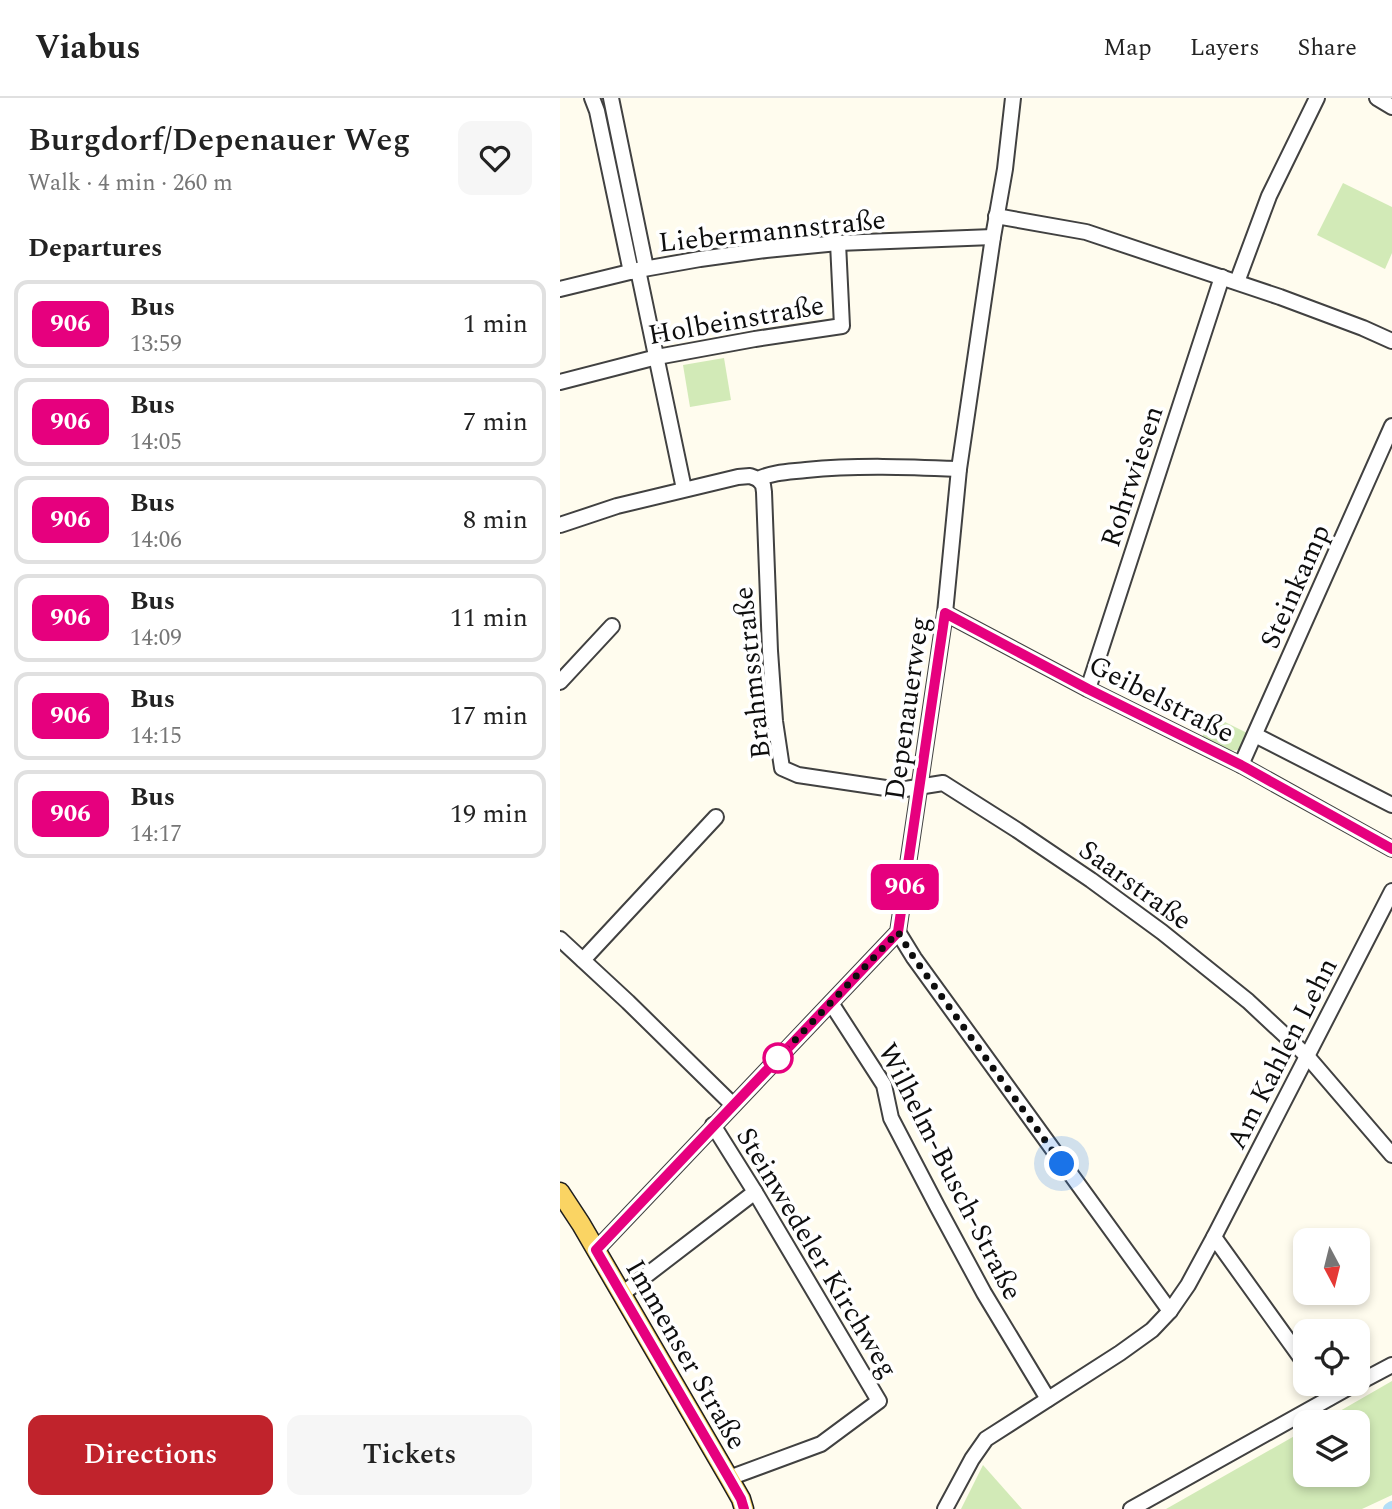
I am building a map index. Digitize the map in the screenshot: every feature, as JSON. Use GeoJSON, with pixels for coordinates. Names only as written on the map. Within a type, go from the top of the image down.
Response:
{"type":"FeatureCollection","features":[{"type":"Feature","properties":{"kind":"main road","name":"Immenser Straße"},"geometry":{"type":"LineString","coordinates":[[560,1192],[729,1478],[744,1509]]}},
{"type":"Feature","properties":{"kind":"street"},"geometry":{"type":"LineString","coordinates":[[593,98],[638,270],[684,489]]}},
{"type":"Feature","properties":{"kind":"street"},"geometry":{"type":"LineString","coordinates":[[611,98],[638,270]]}},
{"type":"Feature","properties":{"kind":"street","name":"Depenauerweg"},"geometry":{"type":"LineString","coordinates":[[898,932],[945,613],[959,469],[1005,169],[1013,98]]}},
{"type":"Feature","properties":{"kind":"street"},"geometry":{"type":"LineString","coordinates":[[1237,282],[1269,196],[1317,98]]}},
{"type":"Feature","properties":{"kind":"street"},"geometry":{"type":"LineString","coordinates":[[1377,98],[1392,107]]}},
{"type":"Feature","properties":{"kind":"street"},"geometry":{"type":"LineString","coordinates":[[996,216],[1086,232],[1237,282],[1351,323],[1392,341]]}},
{"type":"Feature","properties":{"kind":"street","name":"Liebermannstraße"},"geometry":{"type":"LineString","coordinates":[[560,289],[638,270],[766,250],[838,243],[993,237]]}},
{"type":"Feature","properties":{"kind":"street","name":"Holbeinstraße"},"geometry":{"type":"LineString","coordinates":[[560,382],[657,357],[842,326],[838,243]]}},
{"type":"Feature","properties":{"kind":"street","name":"Rohrwiesen"},"geometry":{"type":"LineString","coordinates":[[1088,689],[1222,277]]}},
{"type":"Feature","properties":{"kind":"street","name":"Steinkamp"},"geometry":{"type":"LineString","coordinates":[[1241,765],[1392,426]]}},
{"type":"Feature","properties":{"kind":"street"},"geometry":{"type":"LineString","coordinates":[[560,525],[617,506],[738,477],[750,476],[758,480],[770,473],[827,468],[884,466],[959,469]]}},
{"type":"Feature","properties":{"kind":"street","name":"Brahmsstraße"},"geometry":{"type":"LineString","coordinates":[[758,480],[763,485],[764,492],[770,651],[775,721],[782,768],[798,775],[899,790],[919,786]]}},
{"type":"Feature","properties":{"kind":"street","name":"Geibelstraße"},"geometry":{"type":"LineString","coordinates":[[945,613],[1088,689],[1241,765],[1392,849]]}},
{"type":"Feature","properties":{"kind":"street"},"geometry":{"type":"LineString","coordinates":[[560,682],[612,626]]}},
{"type":"Feature","properties":{"kind":"street","name":"Geibelstraße"},"geometry":{"type":"LineString","coordinates":[[1255,735],[1392,805]]}},
{"type":"Feature","properties":{"kind":"street","name":"Saarstraße"},"geometry":{"type":"LineString","coordinates":[[919,786],[943,783],[1091,880],[1162,932],[1248,1001],[1307,1056],[1392,1155]]}},
{"type":"Feature","properties":{"kind":"street"},"geometry":{"type":"LineString","coordinates":[[583,960],[716,817]]}},
{"type":"Feature","properties":{"kind":"street","name":"Am Kahlen Lehn"},"geometry":{"type":"LineString","coordinates":[[945,1509],[986,1439],[1120,1353],[1152,1329],[1170,1311],[1188,1285],[1214,1237],[1392,891]]}},
{"type":"Feature","properties":{"kind":"street"},"geometry":{"type":"LineString","coordinates":[[596,1250],[898,932],[914,958],[1170,1311]]}},
{"type":"Feature","properties":{"kind":"street"},"geometry":{"type":"LineString","coordinates":[[560,939],[733,1105]]}},
{"type":"Feature","properties":{"kind":"street","name":"Wilhelm-Busch-Straße"},"geometry":{"type":"LineString","coordinates":[[831,1003],[884,1085],[891,1118],[984,1293],[1048,1399]]}},
{"type":"Feature","properties":{"kind":"street","name":"Steinwedeler Kirchweg"},"geometry":{"type":"LineString","coordinates":[[713,1125],[879,1401],[821,1444],[729,1478]]}},
{"type":"Feature","properties":{"kind":"street"},"geometry":{"type":"LineString","coordinates":[[622,1294],[755,1192]]}},
{"type":"Feature","properties":{"kind":"street"},"geometry":{"type":"LineString","coordinates":[[1214,1237],[1293,1347]]}},
{"type":"Feature","properties":{"kind":"street"},"geometry":{"type":"LineString","coordinates":[[1370,1376],[1392,1365]]}},
{"type":"Feature","properties":{"kind":"street"},"geometry":{"type":"LineString","coordinates":[[1131,1509],[1333,1396]]}},
{"type":"Feature","properties":{"kind":"green space"},"geometry":{"type":"Polygon","coordinates":[[[1343,183],[1392,207],[1392,253],[1385,269],[1317,235],[1343,183]]]}},
{"type":"Feature","properties":{"kind":"green space"},"geometry":{"type":"Polygon","coordinates":[[[724,358],[731,400],[690,407],[683,365],[724,358]]]}},
{"type":"Feature","properties":{"kind":"green space"},"geometry":{"type":"Polygon","coordinates":[[[1213,716],[1249,734],[1240,749],[1226,749],[1202,737],[1213,716]]]}},
{"type":"Feature","properties":{"kind":"green space"},"geometry":{"type":"Polygon","coordinates":[[[1392,1381],[1392,1495],[1362,1509],[1166,1509],[1293,1437],[1293,1487],[1370,1487],[1370,1410],[1342,1410],[1392,1381]]]}},
{"type":"Feature","properties":{"kind":"green space"},"geometry":{"type":"Polygon","coordinates":[[[983,1465],[1022,1509],[961,1509],[983,1465]]]}},
{"type":"Feature","properties":{"kind":"bus line","name":"906"},"geometry":{"type":"LineString","coordinates":[[744,1509],[729,1478],[596,1250],[898,932],[945,613],[1088,689],[1241,765],[1392,849]]}},
{"type":"Feature","properties":{"kind":"route"},"geometry":{"type":"LineString","coordinates":[[778,1058],[898,932],[1062,1164]]}}]}
